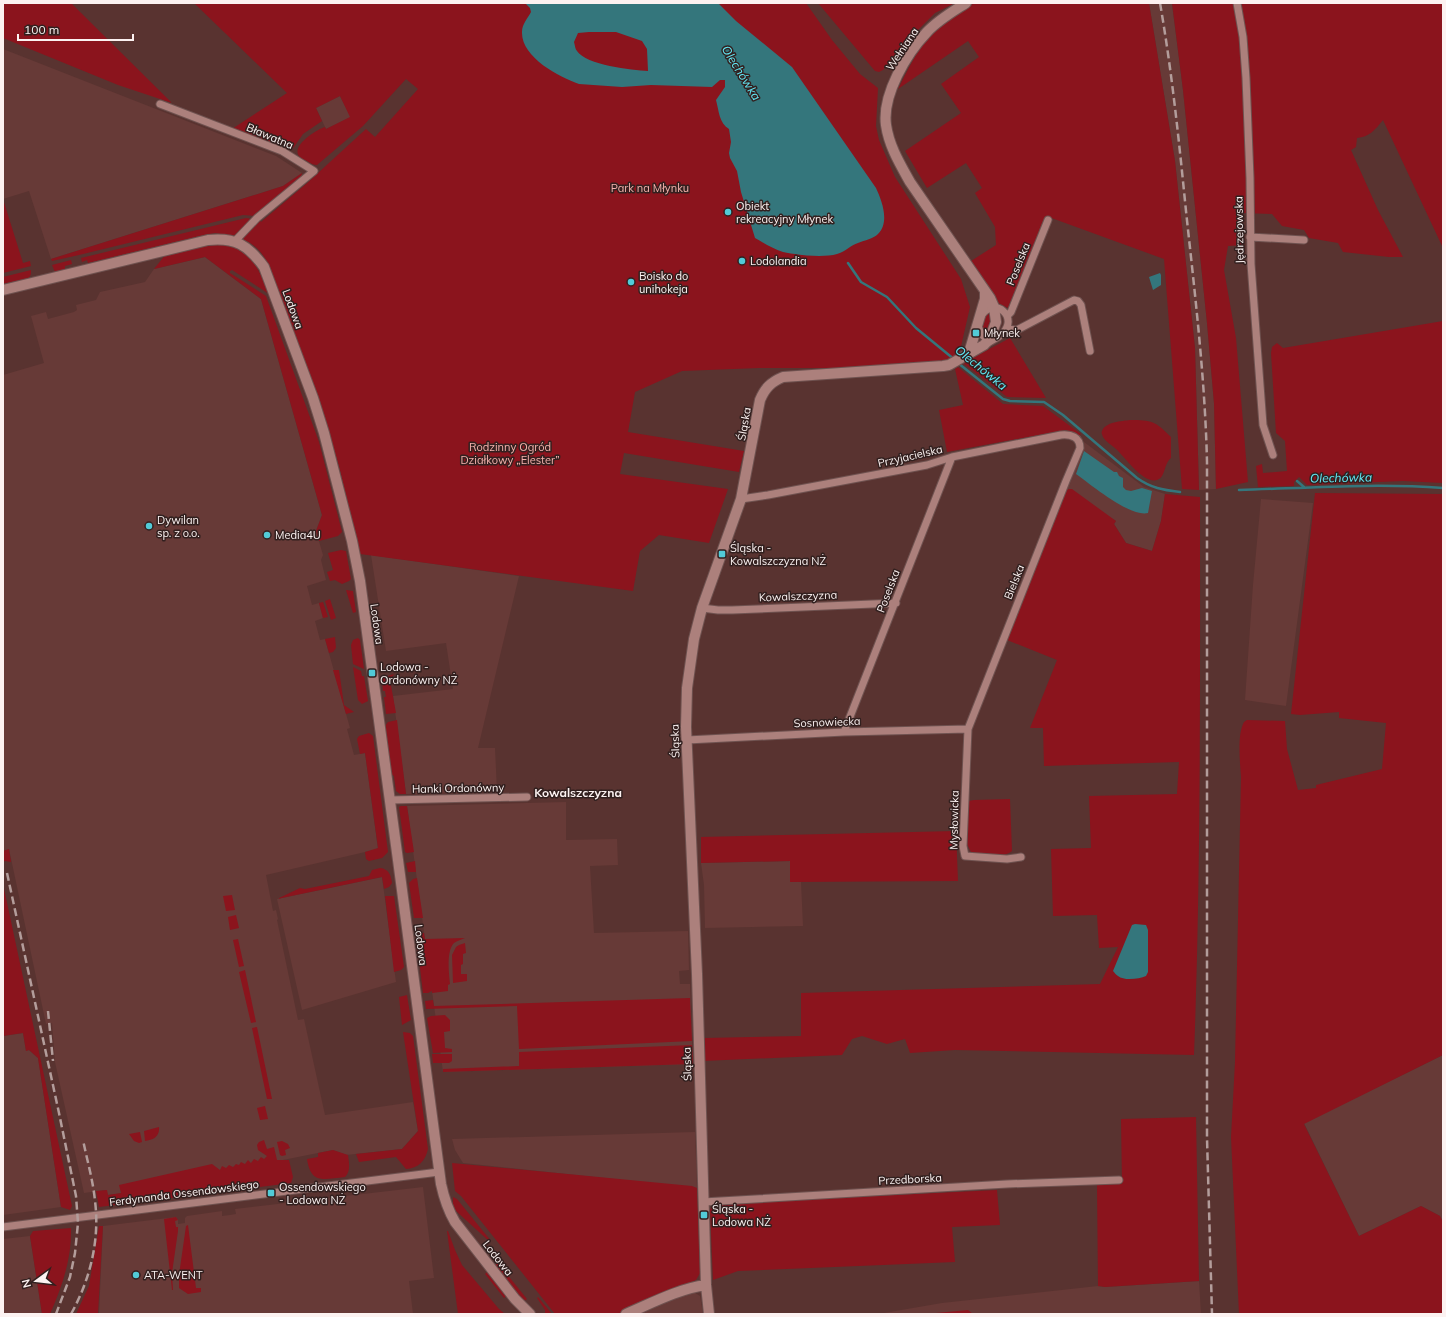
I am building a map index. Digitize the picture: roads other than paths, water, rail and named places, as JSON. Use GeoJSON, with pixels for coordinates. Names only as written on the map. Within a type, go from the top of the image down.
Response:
{"type":"FeatureCollection","features":[{"type":"Feature","properties":{"kind":"street","name":"Wełniana"},"geometry":{"type":"LineString","coordinates":[[966,3],[942,19],[927,32],[914,48],[889,93],[886,110],[886,126],[890,142],[910,182],[985,292]]}},
{"type":"Feature","properties":{"kind":"street","name":"Jędrzejowska"},"geometry":{"type":"LineString","coordinates":[[1237,3],[1243,37],[1246,78],[1250,178],[1250,264],[1263,425],[1273,455]]}},
{"type":"Feature","properties":{"kind":"street","name":"Bławatna"},"geometry":{"type":"LineString","coordinates":[[160,104],[282,151],[314,171],[257,218],[235,241]]}},
{"type":"Feature","properties":{"kind":"street","name":"Poselska"},"geometry":{"type":"LineString","coordinates":[[1007,316],[1011,312],[1048,220]]}},
{"type":"Feature","properties":{"kind":"street"},"geometry":{"type":"LineString","coordinates":[[1250,237],[1304,240]]}},
{"type":"Feature","properties":{"kind":"street","name":"Lodowa"},"geometry":{"type":"LineString","coordinates":[[3,290],[208,240],[218,239],[235,241],[246,247],[255,255],[264,267],[313,398],[324,433],[352,541],[362,596],[439,1172],[444,1196],[449,1212],[455,1222],[515,1299],[530,1314]]}},
{"type":"Feature","properties":{"kind":"street"},"geometry":{"type":"LineString","coordinates":[[985,292],[990,298],[994,307],[996,322],[989,341]]}},
{"type":"Feature","properties":{"kind":"street"},"geometry":{"type":"LineString","coordinates":[[969,353],[979,322],[985,299],[985,292]]}},
{"type":"Feature","properties":{"kind":"street"},"geometry":{"type":"LineString","coordinates":[[1006,329],[1017,330],[1074,300],[1078,301],[1081,305],[1090,351]]}},
{"type":"Feature","properties":{"kind":"street"},"geometry":{"type":"LineString","coordinates":[[994,307],[1004,311],[1007,316],[1008,323],[1006,329],[1001,335],[989,341],[982,335],[979,322],[988,309],[994,307]]}},
{"type":"Feature","properties":{"kind":"street","name":"Śląska"},"geometry":{"type":"LineString","coordinates":[[709,1314],[706,1285],[696,943],[686,705],[688,671],[694,639],[702,608],[741,499],[760,400],[763,392],[769,385],[783,377],[949,365],[989,341]]}},
{"type":"Feature","properties":{"kind":"street","name":"Przyjacielska"},"geometry":{"type":"LineString","coordinates":[[741,499],[927,465],[952,457],[1063,435],[1074,436],[1080,444]]}},
{"type":"Feature","properties":{"kind":"street","name":"Bielska"},"geometry":{"type":"LineString","coordinates":[[968,729],[1080,448],[1080,444]]}},
{"type":"Feature","properties":{"kind":"street","name":"Poselska"},"geometry":{"type":"LineString","coordinates":[[844,732],[896,603],[952,457]]}},
{"type":"Feature","properties":{"kind":"street","name":"Kowalszczyzna"},"geometry":{"type":"LineString","coordinates":[[702,608],[725,610],[896,603]]}},
{"type":"Feature","properties":{"kind":"street","name":"Sosnowiecka"},"geometry":{"type":"LineString","coordinates":[[687,740],[844,732],[968,729]]}},
{"type":"Feature","properties":{"kind":"street","name":"Mysłowicka"},"geometry":{"type":"LineString","coordinates":[[968,729],[963,846],[965,856],[1006,859],[1021,857]]}},
{"type":"Feature","properties":{"kind":"street","name":"Hanki Ordonówny"},"geometry":{"type":"LineString","coordinates":[[390,800],[527,797]]}},
{"type":"Feature","properties":{"kind":"street","name":"Ferdynanda Ossendowskiego"},"geometry":{"type":"LineString","coordinates":[[3,1227],[439,1172]]}},
{"type":"Feature","properties":{"kind":"street","name":"Przedborska"},"geometry":{"type":"LineString","coordinates":[[703,1202],[1007,1184],[1118,1180]]}},
{"type":"Feature","properties":{"kind":"street"},"geometry":{"type":"LineString","coordinates":[[626,1314],[676,1292],[691,1287],[706,1285]]}},
{"type":"Feature","properties":{"kind":"water"},"geometry":{"type":"Polygon","coordinates":[[[525,3],[718,3],[736,21],[792,67],[876,188],[884,211],[884,224],[882,229],[874,237],[855,244],[840,253],[825,256],[783,252],[772,248],[755,238],[741,192],[737,171],[730,158],[729,153],[731,142],[729,129],[721,120],[716,100],[725,87],[725,80],[720,80],[712,87],[651,85],[622,87],[579,84],[543,65],[534,58],[528,50],[523,41],[522,29],[531,12],[530,8],[525,3]],[[616,32],[578,33],[574,42],[576,49],[582,56],[599,63],[621,68],[648,71],[647,49],[642,41],[616,32]]]}},
{"type":"Feature","properties":{"kind":"water"},"geometry":{"type":"Polygon","coordinates":[[[1160,273],[1161,285],[1153,290],[1149,277],[1160,273]]]}},
{"type":"Feature","properties":{"kind":"water"},"geometry":{"type":"Polygon","coordinates":[[[1084,451],[1114,472],[1117,472],[1119,476],[1123,478],[1123,487],[1126,490],[1131,491],[1142,488],[1152,491],[1148,513],[1141,513],[1121,505],[1100,492],[1076,474],[1084,451]]]}},
{"type":"Feature","properties":{"kind":"water"},"geometry":{"type":"Polygon","coordinates":[[[1132,925],[1146,925],[1148,930],[1148,972],[1146,976],[1143,977],[1136,979],[1124,979],[1117,976],[1113,971],[1132,925]]]}},
{"type":"Feature","properties":{"kind":"waterway","name":"Olechówka"},"geometry":{"type":"LineString","coordinates":[[848,263],[861,282],[887,297],[916,328],[955,360]]}},
{"type":"Feature","properties":{"kind":"waterway","name":"Olechówka"},"geometry":{"type":"LineString","coordinates":[[958,363],[1003,399],[1010,401],[1044,402],[1063,415],[1137,478],[1147,484],[1157,488],[1180,492]]}},
{"type":"Feature","properties":{"kind":"waterway","name":"Olechówka"},"geometry":{"type":"LineString","coordinates":[[1297,481],[1304,487]]}},
{"type":"Feature","properties":{"kind":"waterway","name":"Olechówka"},"geometry":{"type":"LineString","coordinates":[[1239,490],[1366,486],[1443,488]]}},
{"type":"Feature","properties":{"kind":"railway"},"geometry":{"type":"LineString","coordinates":[[1160,3],[1172,81],[1181,159],[1199,336],[1206,431],[1207,1138],[1212,1314]]}},
{"type":"Feature","properties":{"kind":"railway"},"geometry":{"type":"LineString","coordinates":[[7,873],[76,1196],[78,1223],[75,1253],[70,1277],[56,1314]]}},
{"type":"Feature","properties":{"kind":"railway"},"geometry":{"type":"LineString","coordinates":[[48,1011],[53,1061]]}},
{"type":"Feature","properties":{"kind":"railway"},"geometry":{"type":"LineString","coordinates":[[71,1314],[78,1301],[88,1274],[95,1245],[96,1216],[94,1193],[83,1140]]}},
{"type":"Feature","properties":{"kind":"place","name":"Obiekt rekreacyjny Młynek"},"geometry":{"type":"Point","coordinates":[728,212]}},
{"type":"Feature","properties":{"kind":"place","name":"Lodolandia"},"geometry":{"type":"Point","coordinates":[742,261]}},
{"type":"Feature","properties":{"kind":"place","name":"Boisko do unihokeja"},"geometry":{"type":"Point","coordinates":[631,282]}},
{"type":"Feature","properties":{"kind":"place","name":"Młynek"},"geometry":{"type":"Point","coordinates":[976,333]}},
{"type":"Feature","properties":{"kind":"place","name":"Dywilan sp. z o.o."},"geometry":{"type":"Point","coordinates":[149,526]}},
{"type":"Feature","properties":{"kind":"place","name":"Media4U"},"geometry":{"type":"Point","coordinates":[267,535]}},
{"type":"Feature","properties":{"kind":"place","name":"Śląska - Kowalszczyzna NŻ"},"geometry":{"type":"Point","coordinates":[722,554]}},
{"type":"Feature","properties":{"kind":"place","name":"Lodowa - Ordonówny NŻ"},"geometry":{"type":"Point","coordinates":[372,673]}},
{"type":"Feature","properties":{"kind":"place","name":"Ossendowskiego - Lodowa NŻ"},"geometry":{"type":"Point","coordinates":[271,1193]}},
{"type":"Feature","properties":{"kind":"place","name":"Śląska - Lodowa NŻ"},"geometry":{"type":"Point","coordinates":[704,1215]}},
{"type":"Feature","properties":{"kind":"place","name":"ATA-WENT"},"geometry":{"type":"Point","coordinates":[136,1275]}},
{"type":"Feature","properties":{"kind":"district","name":"Kowalszczyzna"},"geometry":{"type":"Point","coordinates":[578,793]}},
{"type":"Feature","properties":{"kind":"park label","name":"Park na Młynku"},"geometry":{"type":"Point","coordinates":[650,188]}},
{"type":"Feature","properties":{"kind":"park label","name":"Rodzinny Ogród Działkowy „Elester”"},"geometry":{"type":"Point","coordinates":[510,453]}}]}
